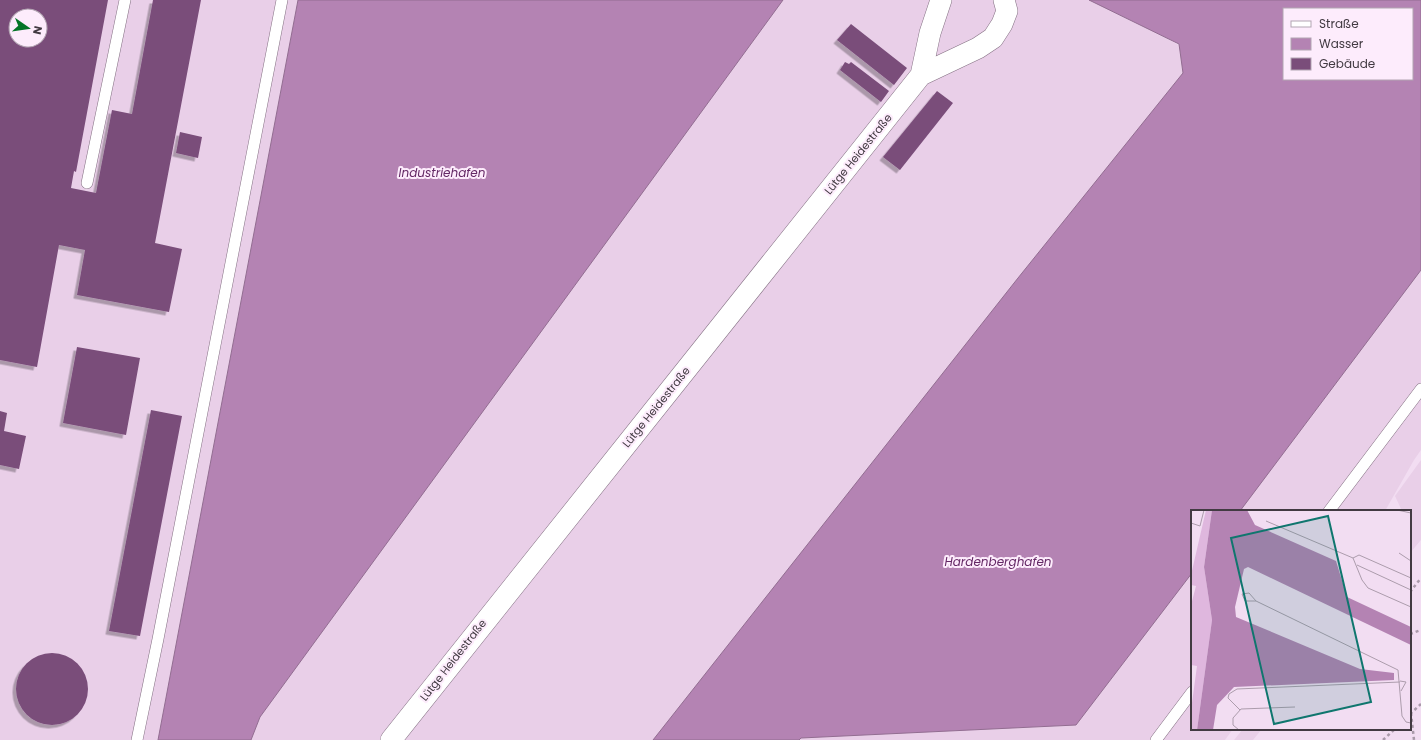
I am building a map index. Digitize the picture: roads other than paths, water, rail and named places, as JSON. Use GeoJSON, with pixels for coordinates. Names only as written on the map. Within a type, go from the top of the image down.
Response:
{"type":"FeatureCollection","features":[{"type":"Feature","properties":{"kind":"street","name":"Lütge Heidestraße"},"geometry":{"type":"LineString","coordinates":[[921,75],[930,33],[941,0]]}},
{"type":"Feature","properties":{"kind":"street","name":"Lütge Heidestraße"},"geometry":{"type":"LineString","coordinates":[[391,740],[921,75],[978,48],[993,38],[1002,24],[1007,11],[1004,0]]}},
{"type":"Feature","properties":{"kind":"lane"},"geometry":{"type":"LineString","coordinates":[[87,183],[125,0]]}},
{"type":"Feature","properties":{"kind":"lane"},"geometry":{"type":"LineString","coordinates":[[137,740],[158,640],[282,0]]}},
{"type":"Feature","properties":{"kind":"lane"},"geometry":{"type":"LineString","coordinates":[[1330,510],[1421,389]]}},
{"type":"Feature","properties":{"kind":"lane"},"geometry":{"type":"LineString","coordinates":[[1156,740],[1191,693]]}},
{"type":"Feature","properties":{"kind":"water","name":"Industriehafen"},"geometry":{"type":"Polygon","coordinates":[[[298,0],[783,0],[260,717],[251,740],[158,740],[298,0]]]}},
{"type":"Feature","properties":{"kind":"water","name":"Hardenberghafen"},"geometry":{"type":"Polygon","coordinates":[[[1089,0],[1421,0],[1421,270],[1241,510],[1191,510],[1191,574],[1076,725],[801,738],[799,740],[653,740],[1018,278],[1183,73],[1179,44],[1089,0]]]}}]}
